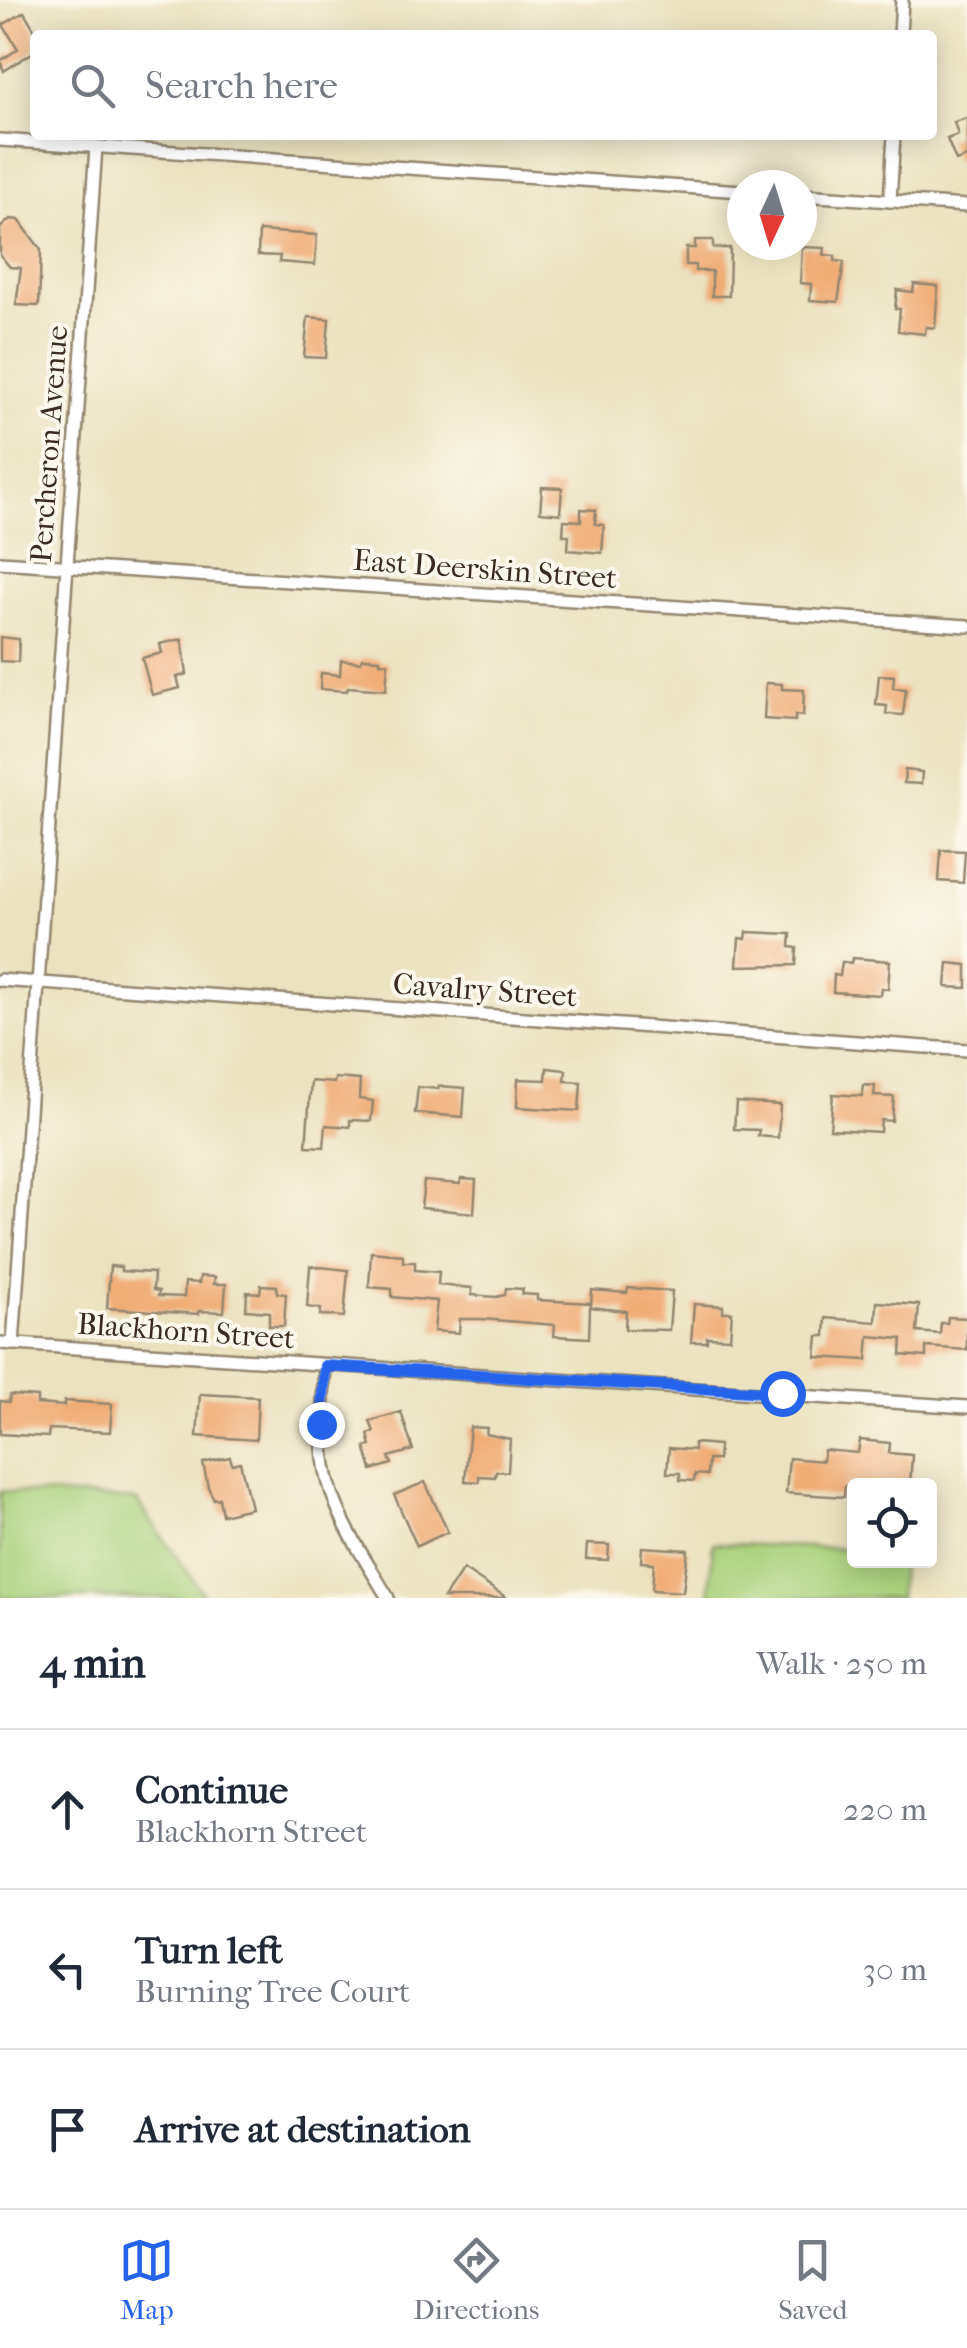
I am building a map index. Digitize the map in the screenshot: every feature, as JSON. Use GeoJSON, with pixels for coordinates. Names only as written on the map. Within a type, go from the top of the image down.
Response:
{"type":"FeatureCollection","features":[{"type":"Feature","properties":{"kind":"street"},"geometry":{"type":"LineString","coordinates":[[900,30],[902,0]]}},
{"type":"Feature","properties":{"kind":"street"},"geometry":{"type":"LineString","coordinates":[[0,140],[727,190]]}},
{"type":"Feature","properties":{"kind":"street"},"geometry":{"type":"LineString","coordinates":[[890,201],[894,140]]}},
{"type":"Feature","properties":{"kind":"street","name":"Percheron Avenue"},"geometry":{"type":"LineString","coordinates":[[7,1343],[38,982],[96,146]]}},
{"type":"Feature","properties":{"kind":"street"},"geometry":{"type":"LineString","coordinates":[[817,196],[967,206]]}},
{"type":"Feature","properties":{"kind":"street","name":"East Deerskin Street"},"geometry":{"type":"LineString","coordinates":[[0,562],[967,626]]}},
{"type":"Feature","properties":{"kind":"street","name":"Cavalry Street"},"geometry":{"type":"LineString","coordinates":[[0,980],[967,1050]]}},
{"type":"Feature","properties":{"kind":"street","name":"Blackhorn Street"},"geometry":{"type":"LineString","coordinates":[[7,1343],[967,1407]]}},
{"type":"Feature","properties":{"kind":"street"},"geometry":{"type":"LineString","coordinates":[[325,1366],[321,1424],[326,1468],[345,1524],[388,1598]]}},
{"type":"Feature","properties":{"kind":"green space"},"geometry":{"type":"Polygon","coordinates":[[[0,1491],[136,1500],[206,1598],[0,1598],[0,1491]]]}},
{"type":"Feature","properties":{"kind":"green space"},"geometry":{"type":"Polygon","coordinates":[[[713,1543],[847,1549],[847,1568],[901,1568],[899,1598],[709,1598],[713,1543]]]}},
{"type":"Feature","properties":{"kind":"building"},"geometry":{"type":"Polygon","coordinates":[[[24,12],[35,30],[30,30],[30,54],[4,71],[0,61],[18,49],[3,25],[24,12]]]}},
{"type":"Feature","properties":{"kind":"building"},"geometry":{"type":"Polygon","coordinates":[[[967,118],[967,157],[956,161],[947,139],[958,135],[954,122],[967,118]]]}},
{"type":"Feature","properties":{"kind":"building"},"geometry":{"type":"Polygon","coordinates":[[[10,219],[19,220],[41,250],[39,306],[16,305],[21,268],[10,267],[0,255],[0,228],[10,219]]]}},
{"type":"Feature","properties":{"kind":"building"},"geometry":{"type":"Polygon","coordinates":[[[259,231],[317,235],[315,265],[279,262],[280,256],[258,255],[259,231]]]}},
{"type":"Feature","properties":{"kind":"building"},"geometry":{"type":"Polygon","coordinates":[[[695,240],[713,240],[713,248],[727,248],[729,296],[712,296],[712,271],[695,271],[695,265],[686,265],[686,248],[695,248],[695,240]]]}},
{"type":"Feature","properties":{"kind":"building"},"geometry":{"type":"Polygon","coordinates":[[[817,248],[825,248],[824,255],[844,262],[838,302],[810,300],[811,284],[800,283],[801,260],[817,260],[817,248]]]}},
{"type":"Feature","properties":{"kind":"building"},"geometry":{"type":"Polygon","coordinates":[[[914,284],[938,286],[935,328],[926,327],[925,334],[898,331],[897,290],[913,292],[914,284]]]}},
{"type":"Feature","properties":{"kind":"building"},"geometry":{"type":"Polygon","coordinates":[[[308,317],[329,319],[326,358],[304,357],[308,317]]]}},
{"type":"Feature","properties":{"kind":"building"},"geometry":{"type":"Polygon","coordinates":[[[542,487],[562,488],[560,514],[540,512],[542,487]]]}},
{"type":"Feature","properties":{"kind":"building"},"geometry":{"type":"Polygon","coordinates":[[[581,509],[596,510],[595,524],[604,525],[602,553],[568,550],[564,520],[581,521],[581,509]]]}},
{"type":"Feature","properties":{"kind":"building"},"geometry":{"type":"Polygon","coordinates":[[[0,637],[19,639],[18,662],[0,661],[0,637]]]}},
{"type":"Feature","properties":{"kind":"building"},"geometry":{"type":"Polygon","coordinates":[[[182,639],[187,674],[177,677],[180,688],[152,695],[142,658],[162,653],[160,644],[182,639]]]}},
{"type":"Feature","properties":{"kind":"building"},"geometry":{"type":"Polygon","coordinates":[[[362,658],[388,663],[386,690],[320,689],[321,673],[340,675],[341,660],[361,662],[362,658]]]}},
{"type":"Feature","properties":{"kind":"building"},"geometry":{"type":"Polygon","coordinates":[[[879,675],[894,676],[893,688],[906,689],[903,715],[886,714],[887,706],[876,705],[879,675]]]}},
{"type":"Feature","properties":{"kind":"building"},"geometry":{"type":"Polygon","coordinates":[[[766,683],[782,684],[782,689],[804,690],[803,716],[795,715],[795,721],[764,719],[766,683]]]}},
{"type":"Feature","properties":{"kind":"building"},"geometry":{"type":"Polygon","coordinates":[[[905,770],[922,772],[921,784],[904,783],[905,770]]]}},
{"type":"Feature","properties":{"kind":"building"},"geometry":{"type":"Polygon","coordinates":[[[941,850],[965,851],[963,883],[939,881],[941,850]]]}},
{"type":"Feature","properties":{"kind":"building"},"geometry":{"type":"Polygon","coordinates":[[[747,932],[791,934],[790,947],[797,948],[796,965],[737,966],[739,938],[746,939],[747,932]]]}},
{"type":"Feature","properties":{"kind":"building"},"geometry":{"type":"Polygon","coordinates":[[[852,958],[890,961],[888,989],[881,988],[880,995],[833,992],[834,975],[840,976],[842,962],[851,963],[852,958]]]}},
{"type":"Feature","properties":{"kind":"building"},"geometry":{"type":"Polygon","coordinates":[[[948,963],[967,965],[967,988],[946,987],[948,963]]]}},
{"type":"Feature","properties":{"kind":"building"},"geometry":{"type":"Polygon","coordinates":[[[547,1068],[566,1070],[565,1081],[581,1082],[579,1111],[517,1107],[518,1079],[546,1080],[547,1068]]]}},
{"type":"Feature","properties":{"kind":"building"},"geometry":{"type":"Polygon","coordinates":[[[335,1078],[360,1080],[359,1099],[373,1101],[371,1121],[350,1120],[350,1127],[326,1125],[324,1147],[306,1146],[311,1081],[334,1083],[335,1078]]]}},
{"type":"Feature","properties":{"kind":"building"},"geometry":{"type":"Polygon","coordinates":[[[863,1085],[875,1086],[874,1096],[894,1097],[892,1121],[881,1120],[880,1132],[830,1129],[833,1094],[862,1096],[863,1085]]]}},
{"type":"Feature","properties":{"kind":"building"},"geometry":{"type":"Polygon","coordinates":[[[418,1087],[465,1088],[463,1117],[415,1113],[418,1087]]]}},
{"type":"Feature","properties":{"kind":"building"},"geometry":{"type":"Polygon","coordinates":[[[736,1102],[780,1105],[778,1138],[758,1136],[759,1130],[734,1129],[736,1102]]]}},
{"type":"Feature","properties":{"kind":"building"},"geometry":{"type":"Polygon","coordinates":[[[461,1179],[476,1180],[474,1213],[421,1208],[424,1181],[460,1184],[461,1179]]]}},
{"type":"Feature","properties":{"kind":"building"},"geometry":{"type":"Polygon","coordinates":[[[371,1252],[403,1255],[403,1262],[415,1262],[415,1270],[439,1272],[438,1285],[472,1288],[472,1295],[496,1297],[505,1295],[506,1288],[523,1289],[522,1294],[537,1295],[537,1300],[591,1306],[592,1290],[672,1291],[669,1330],[625,1329],[626,1311],[590,1307],[589,1338],[554,1336],[555,1325],[482,1319],[460,1319],[459,1333],[434,1331],[437,1301],[392,1297],[392,1289],[369,1287],[371,1252]]]}},
{"type":"Feature","properties":{"kind":"building"},"geometry":{"type":"Polygon","coordinates":[[[110,1266],[121,1267],[121,1271],[154,1273],[153,1290],[159,1291],[158,1296],[184,1297],[185,1282],[199,1283],[200,1276],[215,1277],[214,1284],[226,1284],[224,1312],[107,1308],[110,1266]]]}},
{"type":"Feature","properties":{"kind":"building"},"geometry":{"type":"Polygon","coordinates":[[[310,1266],[348,1270],[344,1317],[320,1315],[321,1309],[307,1307],[310,1266]]]}},
{"type":"Feature","properties":{"kind":"building"},"geometry":{"type":"Polygon","coordinates":[[[261,1285],[277,1286],[277,1293],[286,1294],[284,1326],[269,1326],[269,1312],[246,1310],[247,1292],[260,1293],[261,1285]]]}},
{"type":"Feature","properties":{"kind":"building"},"geometry":{"type":"Polygon","coordinates":[[[877,1302],[919,1305],[917,1332],[940,1334],[941,1323],[947,1323],[948,1317],[967,1318],[967,1350],[926,1347],[926,1357],[901,1355],[902,1339],[869,1336],[867,1360],[816,1357],[818,1336],[825,1336],[826,1318],[876,1322],[877,1302]]]}},
{"type":"Feature","properties":{"kind":"building"},"geometry":{"type":"Polygon","coordinates":[[[694,1304],[723,1306],[723,1312],[732,1312],[730,1338],[707,1337],[707,1342],[691,1342],[694,1304]]]}},
{"type":"Feature","properties":{"kind":"building"},"geometry":{"type":"Polygon","coordinates":[[[200,1394],[258,1397],[256,1440],[197,1436],[200,1394]]]}},
{"type":"Feature","properties":{"kind":"building"},"geometry":{"type":"Polygon","coordinates":[[[10,1395],[37,1397],[37,1404],[112,1404],[110,1432],[49,1429],[48,1437],[0,1434],[0,1401],[9,1402],[10,1395]]]}},
{"type":"Feature","properties":{"kind":"building"},"geometry":{"type":"Polygon","coordinates":[[[401,1412],[413,1450],[389,1457],[392,1464],[372,1470],[365,1447],[371,1446],[368,1434],[374,1432],[370,1421],[401,1412]]]}},
{"type":"Feature","properties":{"kind":"building"},"geometry":{"type":"Polygon","coordinates":[[[470,1427],[487,1428],[486,1434],[510,1439],[508,1472],[496,1471],[495,1477],[479,1476],[479,1482],[465,1481],[470,1427]]]}},
{"type":"Feature","properties":{"kind":"building"},"geometry":{"type":"Polygon","coordinates":[[[860,1440],[890,1443],[889,1453],[912,1455],[911,1478],[847,1478],[844,1497],[786,1493],[789,1458],[823,1461],[824,1450],[858,1453],[860,1440]]]}},
{"type":"Feature","properties":{"kind":"building"},"geometry":{"type":"Polygon","coordinates":[[[694,1443],[719,1445],[718,1460],[708,1460],[707,1475],[695,1474],[694,1481],[680,1480],[680,1473],[667,1473],[669,1448],[694,1450],[694,1443]]]}},
{"type":"Feature","properties":{"kind":"building"},"geometry":{"type":"Polygon","coordinates":[[[230,1457],[232,1464],[240,1462],[251,1508],[222,1515],[219,1498],[214,1499],[208,1487],[203,1463],[230,1457]]]}},
{"type":"Feature","properties":{"kind":"building"},"geometry":{"type":"Polygon","coordinates":[[[425,1482],[448,1532],[417,1546],[394,1495],[425,1482]]]}},
{"type":"Feature","properties":{"kind":"building"},"geometry":{"type":"Polygon","coordinates":[[[587,1544],[609,1545],[608,1560],[586,1559],[587,1544]]]}},
{"type":"Feature","properties":{"kind":"building"},"geometry":{"type":"Polygon","coordinates":[[[642,1547],[688,1550],[683,1592],[652,1590],[654,1563],[641,1562],[642,1547]]]}},
{"type":"Feature","properties":{"kind":"building"},"geometry":{"type":"Polygon","coordinates":[[[463,1569],[507,1598],[444,1598],[463,1569]]]}},
{"type":"Feature","properties":{"kind":"route"},"geometry":{"type":"LineString","coordinates":[[321,1424],[325,1366],[782,1393]]}}]}
